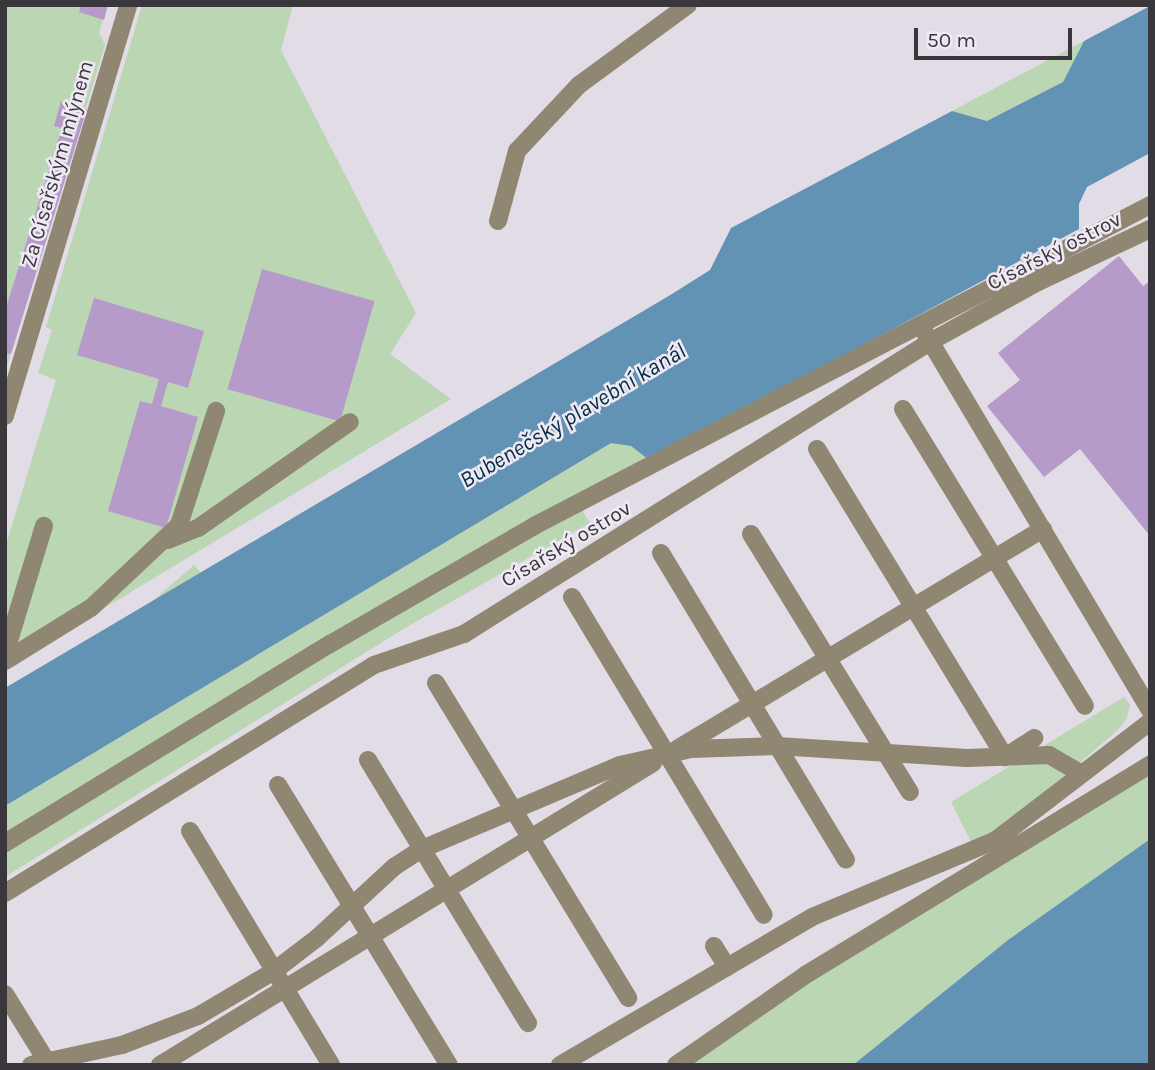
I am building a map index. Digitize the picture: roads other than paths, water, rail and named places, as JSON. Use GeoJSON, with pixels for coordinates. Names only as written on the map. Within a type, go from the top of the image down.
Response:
{"type":"FeatureCollection","features":[{"type":"Feature","properties":{"kind":"street","name":"Za Císařským mlýnem"},"geometry":{"type":"LineString","coordinates":[[5,416],[128,5]]}},
{"type":"Feature","properties":{"kind":"street"},"geometry":{"type":"LineString","coordinates":[[498,221],[517,151],[579,85],[688,5]]}},
{"type":"Feature","properties":{"kind":"street","name":"Císařský ostrov"},"geometry":{"type":"LineString","coordinates":[[5,843],[330,643],[534,526],[1150,205]]}},
{"type":"Feature","properties":{"kind":"street","name":"Císařský ostrov"},"geometry":{"type":"LineString","coordinates":[[5,893],[374,664],[434,647],[514,613],[930,342],[1038,282],[1150,229]]}},
{"type":"Feature","properties":{"kind":"street"},"geometry":{"type":"LineString","coordinates":[[921,326],[1150,710]]}},
{"type":"Feature","properties":{"kind":"street"},"geometry":{"type":"LineString","coordinates":[[903,409],[1085,706]]}},
{"type":"Feature","properties":{"kind":"street"},"geometry":{"type":"LineString","coordinates":[[5,661],[92,607],[179,525],[216,411]]}},
{"type":"Feature","properties":{"kind":"street"},"geometry":{"type":"LineString","coordinates":[[163,542],[198,528],[349,422]]}},
{"type":"Feature","properties":{"kind":"street"},"geometry":{"type":"LineString","coordinates":[[817,449],[1004,757]]}},
{"type":"Feature","properties":{"kind":"street"},"geometry":{"type":"LineString","coordinates":[[5,654],[44,526]]}},
{"type":"Feature","properties":{"kind":"street"},"geometry":{"type":"LineString","coordinates":[[160,1065],[284,987],[1043,529]]}},
{"type":"Feature","properties":{"kind":"street"},"geometry":{"type":"LineString","coordinates":[[751,534],[910,792]]}},
{"type":"Feature","properties":{"kind":"street"},"geometry":{"type":"LineString","coordinates":[[661,553],[846,860]]}},
{"type":"Feature","properties":{"kind":"street"},"geometry":{"type":"LineString","coordinates":[[572,597],[764,915]]}},
{"type":"Feature","properties":{"kind":"street"},"geometry":{"type":"LineString","coordinates":[[436,683],[628,998]]}},
{"type":"Feature","properties":{"kind":"street"},"geometry":{"type":"LineString","coordinates":[[560,1065],[839,903],[996,841],[1041,810],[1080,774],[1150,722]]}},
{"type":"Feature","properties":{"kind":"street"},"geometry":{"type":"LineString","coordinates":[[1004,757],[1034,738]]}},
{"type":"Feature","properties":{"kind":"street"},"geometry":{"type":"LineString","coordinates":[[5,994],[42,1064],[159,1033],[237,996],[274,971],[422,849],[586,776],[667,755],[702,748],[778,746],[1004,757],[1049,755],[1080,774]]}},
{"type":"Feature","properties":{"kind":"street"},"geometry":{"type":"LineString","coordinates":[[368,760],[528,1023]]}},
{"type":"Feature","properties":{"kind":"street"},"geometry":{"type":"LineString","coordinates":[[676,1065],[807,974],[1150,765]]}},
{"type":"Feature","properties":{"kind":"street"},"geometry":{"type":"LineString","coordinates":[[278,785],[449,1065]]}},
{"type":"Feature","properties":{"kind":"street"},"geometry":{"type":"LineString","coordinates":[[190,831],[331,1065]]}},
{"type":"Feature","properties":{"kind":"street"},"geometry":{"type":"LineString","coordinates":[[714,946],[727,967]]}},
{"type":"Feature","properties":{"kind":"water","name":"Bubenečský plavební kanál"},"geometry":{"type":"Polygon","coordinates":[[[1150,6],[1150,153],[1087,187],[1079,204],[1079,229],[649,460],[631,446],[611,443],[5,806],[5,688],[710,270],[731,228],[952,111],[987,121],[1063,82],[1084,41],[1150,6]]]}},
{"type":"Feature","properties":{"kind":"water"},"geometry":{"type":"Polygon","coordinates":[[[1150,839],[1150,1065],[853,1065],[1008,940],[1150,839]]]}}]}
